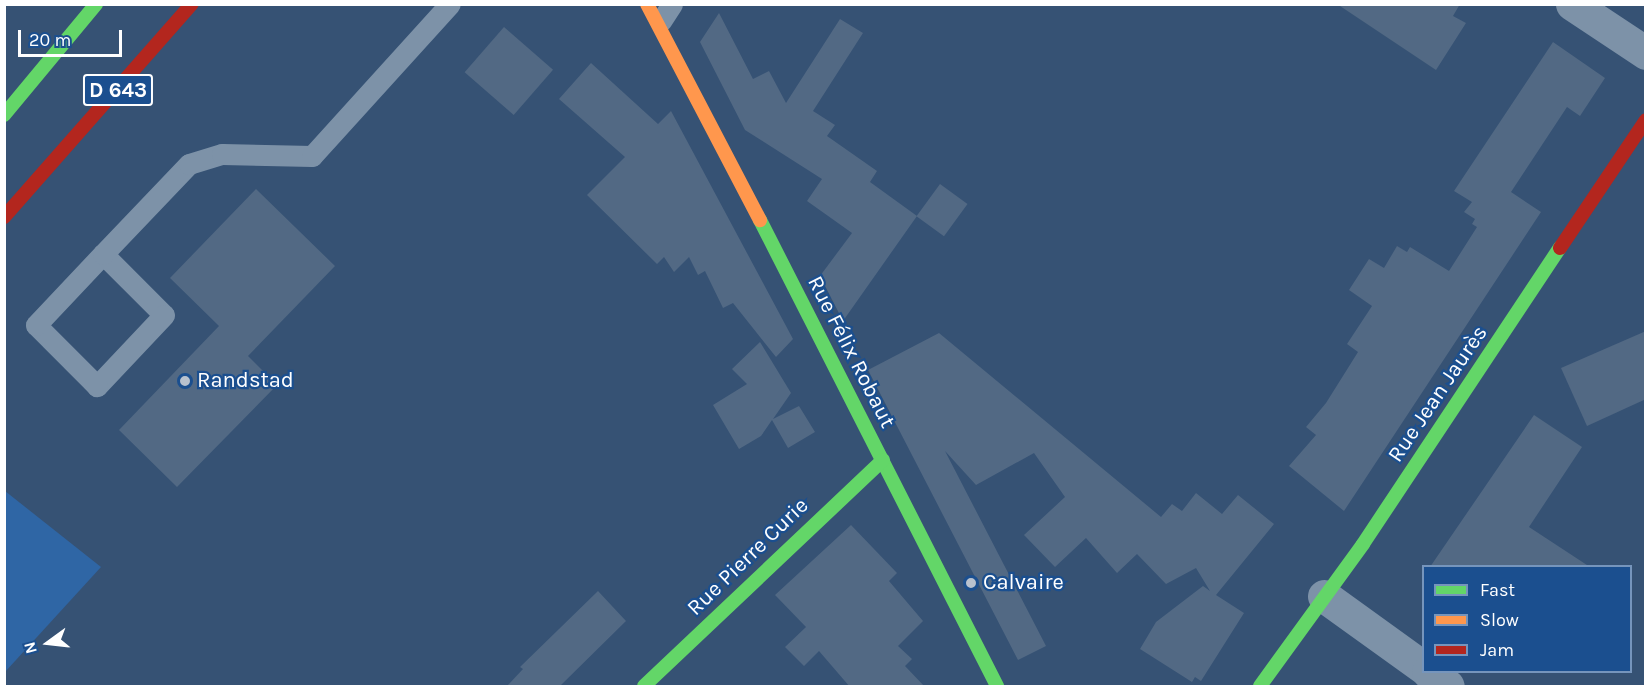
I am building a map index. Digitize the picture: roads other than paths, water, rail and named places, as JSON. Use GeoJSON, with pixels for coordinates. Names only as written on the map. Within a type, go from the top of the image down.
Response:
{"type":"FeatureCollection","features":[{"type":"Feature","properties":{"kind":"main road","name":"D 643"},"geometry":{"type":"LineString","coordinates":[[4,115],[96,4]]}},
{"type":"Feature","properties":{"kind":"main road","name":"D 643"},"geometry":{"type":"LineString","coordinates":[[4,217],[192,4]]}},
{"type":"Feature","properties":{"kind":"main road","name":"Rue Félix Robaut"},"geometry":{"type":"LineString","coordinates":[[647,4],[664,16],[997,687]]}},
{"type":"Feature","properties":{"kind":"main road","name":"Rue Jean Jaurès"},"geometry":{"type":"LineString","coordinates":[[1260,687],[1363,544],[1646,120]]}},
{"type":"Feature","properties":{"kind":"main road","name":"Rue Pierre Curie"},"geometry":{"type":"LineString","coordinates":[[644,687],[883,460]]}},
{"type":"Feature","properties":{"kind":"street"},"geometry":{"type":"LineString","coordinates":[[1572,4],[1646,53]]}},
{"type":"Feature","properties":{"kind":"street"},"geometry":{"type":"LineString","coordinates":[[1324,596],[1422,667]]}},
{"type":"Feature","properties":{"kind":"street"},"geometry":{"type":"LineString","coordinates":[[1429,673],[1448,687]]}},
{"type":"Feature","properties":{"kind":"lane"},"geometry":{"type":"LineString","coordinates":[[103,254],[164,315],[97,386],[36,325],[103,254],[189,164],[222,154],[312,156],[450,4]]}},
{"type":"Feature","properties":{"kind":"place","name":"Randstad"},"geometry":{"type":"Point","coordinates":[185,381]}},
{"type":"Feature","properties":{"kind":"place","name":"Calvaire"},"geometry":{"type":"Point","coordinates":[971,583]}}]}
